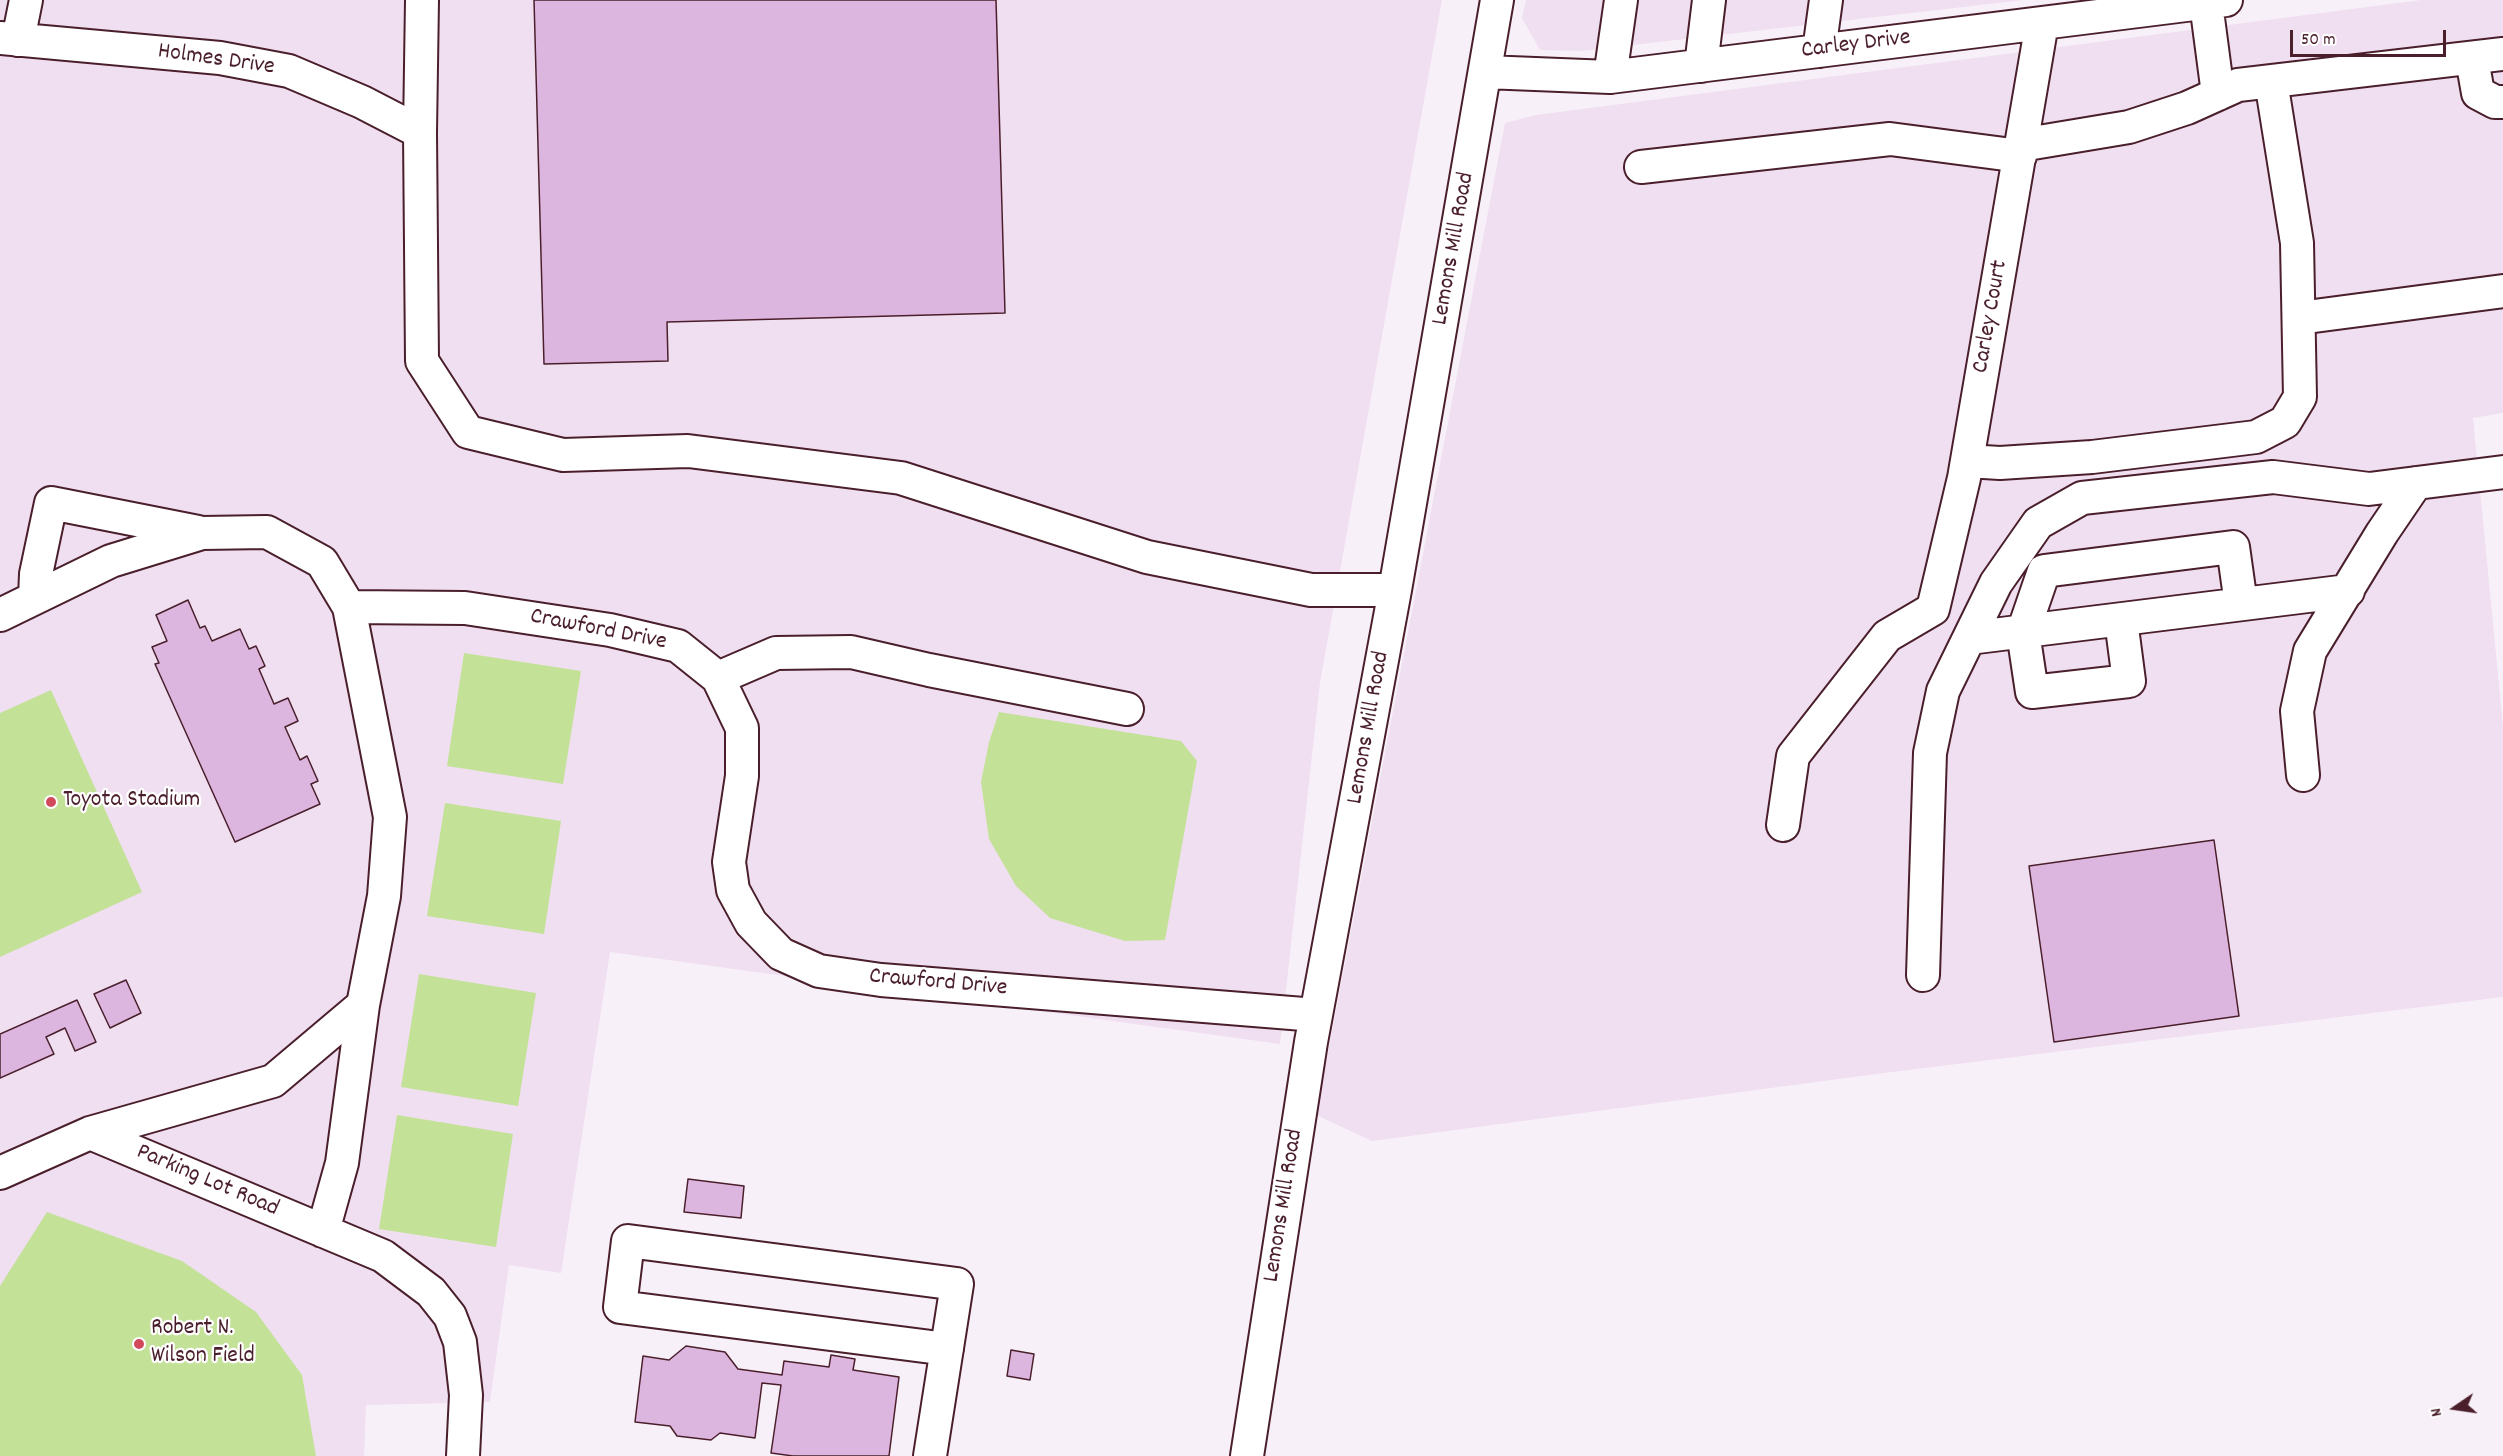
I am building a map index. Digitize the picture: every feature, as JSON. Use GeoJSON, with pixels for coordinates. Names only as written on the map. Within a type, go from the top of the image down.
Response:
{"type":"FeatureCollection","features":[{"type":"Feature","properties":{"kind":"street"},"geometry":{"type":"LineString","coordinates":[[9,39],[27,0]]}},
{"type":"Feature","properties":{"kind":"street"},"geometry":{"type":"LineString","coordinates":[[422,0],[420,132],[422,361],[468,432],[563,455],[688,451],[901,478],[1147,557],[1311,590],[1395,590]]}},
{"type":"Feature","properties":{"kind":"street","name":"Lemons Mill Road"},"geometry":{"type":"LineString","coordinates":[[1247,1456],[1316,1015],[1395,590],[1497,0]]}},
{"type":"Feature","properties":{"kind":"street"},"geometry":{"type":"LineString","coordinates":[[1610,77],[1621,0]]}},
{"type":"Feature","properties":{"kind":"street"},"geometry":{"type":"LineString","coordinates":[[1701,66],[1709,0]]}},
{"type":"Feature","properties":{"kind":"street"},"geometry":{"type":"LineString","coordinates":[[1819,51],[1826,0]]}},
{"type":"Feature","properties":{"kind":"street"},"geometry":{"type":"LineString","coordinates":[[2216,1],[2218,94]]}},
{"type":"Feature","properties":{"kind":"street","name":"Carley Drive"},"geometry":{"type":"LineString","coordinates":[[1485,72],[1610,77],[1819,51],[2060,14],[2216,1]]}},
{"type":"Feature","properties":{"kind":"street","name":"Carley Court"},"geometry":{"type":"LineString","coordinates":[[1783,825],[1793,756],[1887,636],[1933,609],[1967,461],[2020,151],[2060,14]]}},
{"type":"Feature","properties":{"kind":"street","name":"Holmes Drive"},"geometry":{"type":"LineString","coordinates":[[9,39],[220,58],[289,71],[362,102],[420,132]]}},
{"type":"Feature","properties":{"kind":"street"},"geometry":{"type":"LineString","coordinates":[[1641,167],[1890,139],[2020,151],[2129,128],[2187,108],[2238,85],[2503,54]]}},
{"type":"Feature","properties":{"kind":"street"},"geometry":{"type":"LineString","coordinates":[[2472,59],[2478,93],[2495,102],[2503,102]]}},
{"type":"Feature","properties":{"kind":"street"},"geometry":{"type":"LineString","coordinates":[[1967,461],[2000,463],[2092,457],[2256,436],[2285,422],[2300,397],[2297,243],[2271,81]]}},
{"type":"Feature","properties":{"kind":"street"},"geometry":{"type":"LineString","coordinates":[[2299,318],[2503,291]]}},
{"type":"Feature","properties":{"kind":"street"},"geometry":{"type":"LineString","coordinates":[[1923,975],[1930,753],[1943,691],[1996,584],[2038,523],[2082,498],[2273,477],[2369,489],[2503,472]]}},
{"type":"Feature","properties":{"kind":"street"},"geometry":{"type":"LineString","coordinates":[[2303,775],[2297,711],[2310,651],[2382,533],[2416,483]]}},
{"type":"Feature","properties":{"kind":"street"},"geometry":{"type":"LineString","coordinates":[[35,598],[36,574],[51,503],[202,533],[267,532],[322,562],[349,607],[390,817],[384,896],[363,1005],[342,1163],[323,1231]]}},
{"type":"Feature","properties":{"kind":"street"},"geometry":{"type":"LineString","coordinates":[[0,615],[111,561],[202,533]]}},
{"type":"Feature","properties":{"kind":"street"},"geometry":{"type":"LineString","coordinates":[[2121,620],[2129,681],[2032,692],[2023,632],[2044,572],[2233,547],[2241,604]]}},
{"type":"Feature","properties":{"kind":"street"},"geometry":{"type":"LineString","coordinates":[[1970,638],[2348,591]]}},
{"type":"Feature","properties":{"kind":"street","name":"Crawford Drive"},"geometry":{"type":"LineString","coordinates":[[349,607],[465,608],[610,630],[678,646],[718,678],[742,728],[742,777],[729,862],[733,890],[751,924],[781,954],[819,971],[881,980],[1316,1015]]}},
{"type":"Feature","properties":{"kind":"street"},"geometry":{"type":"LineString","coordinates":[[718,678],[776,653],[851,652],[929,670],[1127,709]]}},
{"type":"Feature","properties":{"kind":"street"},"geometry":{"type":"LineString","coordinates":[[0,1173],[90,1133],[273,1081],[363,1005]]}},
{"type":"Feature","properties":{"kind":"street","name":"Parking Lot Road"},"geometry":{"type":"LineString","coordinates":[[90,1133],[383,1256],[431,1292],[450,1316],[460,1342],[466,1388],[463,1456]]}},
{"type":"Feature","properties":{"kind":"street"},"geometry":{"type":"LineString","coordinates":[[930,1456],[957,1284],[628,1241],[620,1307],[946,1349]]}},
{"type":"Feature","properties":{"kind":"shaded area"},"geometry":{"type":"Polygon","coordinates":[[[0,0],[1442,0],[1320,683],[1280,1044],[610,952],[561,1273],[509,1265],[490,1402],[366,1405],[364,1456],[0,1456],[0,0]]]}},
{"type":"Feature","properties":{"kind":"shaded area"},"geometry":{"type":"Polygon","coordinates":[[[1526,0],[2024,0],[1581,51],[1540,50],[1522,18],[1526,0]]]}},
{"type":"Feature","properties":{"kind":"shaded area"},"geometry":{"type":"Polygon","coordinates":[[[2421,0],[2503,0],[2503,413],[2473,418],[2503,726],[2503,997],[1884,1073],[1372,1141],[1316,1115],[1505,123],[1536,115],[2421,0]]]}},
{"type":"Feature","properties":{"kind":"green space"},"geometry":{"type":"Polygon","coordinates":[[[464,653],[581,671],[563,784],[447,766],[464,653]]]}},
{"type":"Feature","properties":{"kind":"green space","name":"Toyota Stadium"},"geometry":{"type":"Polygon","coordinates":[[[51,690],[142,892],[0,957],[0,713],[51,690]]]}},
{"type":"Feature","properties":{"kind":"green space"},"geometry":{"type":"Polygon","coordinates":[[[999,712],[1181,741],[1197,761],[1165,940],[1125,941],[1050,918],[1016,886],[989,839],[981,782],[989,742],[999,712]]]}},
{"type":"Feature","properties":{"kind":"green space"},"geometry":{"type":"Polygon","coordinates":[[[445,803],[561,821],[544,934],[427,916],[445,803]]]}},
{"type":"Feature","properties":{"kind":"green space"},"geometry":{"type":"Polygon","coordinates":[[[419,974],[536,993],[518,1106],[401,1087],[419,974]]]}},
{"type":"Feature","properties":{"kind":"green space"},"geometry":{"type":"Polygon","coordinates":[[[397,1115],[513,1134],[496,1247],[379,1229],[397,1115]]]}},
{"type":"Feature","properties":{"kind":"green space","name":"Robert N. Wilson Field"},"geometry":{"type":"Polygon","coordinates":[[[47,1212],[182,1261],[256,1312],[302,1375],[316,1456],[0,1456],[0,1286],[47,1212]]]}},
{"type":"Feature","properties":{"kind":"building"},"geometry":{"type":"Polygon","coordinates":[[[534,0],[996,0],[1005,313],[667,322],[668,361],[544,364],[534,0]]]}},
{"type":"Feature","properties":{"kind":"building"},"geometry":{"type":"Polygon","coordinates":[[[188,600],[200,628],[205,626],[212,641],[240,629],[249,649],[256,646],[265,666],[259,669],[274,704],[288,698],[298,721],[285,727],[300,760],[307,756],[318,781],[311,784],[320,804],[235,842],[155,664],[159,663],[152,647],[167,641],[156,615],[188,600]]]}},
{"type":"Feature","properties":{"kind":"building"},"geometry":{"type":"Polygon","coordinates":[[[2214,840],[2239,1016],[2054,1042],[2029,866],[2214,840]]]}},
{"type":"Feature","properties":{"kind":"building"},"geometry":{"type":"Polygon","coordinates":[[[126,980],[141,1013],[110,1028],[94,994],[126,980]]]}},
{"type":"Feature","properties":{"kind":"building"},"geometry":{"type":"Polygon","coordinates":[[[77,1000],[96,1042],[75,1051],[65,1028],[46,1037],[54,1054],[0,1078],[0,1034],[77,1000]]]}},
{"type":"Feature","properties":{"kind":"building"},"geometry":{"type":"Polygon","coordinates":[[[688,1179],[744,1186],[741,1218],[684,1212],[688,1179]]]}},
{"type":"Feature","properties":{"kind":"building"},"geometry":{"type":"Polygon","coordinates":[[[686,1346],[725,1352],[738,1369],[782,1375],[784,1361],[829,1367],[831,1355],[855,1359],[853,1370],[899,1377],[889,1456],[793,1456],[771,1453],[781,1385],[762,1383],[755,1438],[720,1433],[711,1440],[677,1436],[670,1426],[635,1422],[643,1356],[669,1360],[686,1346]]]}},
{"type":"Feature","properties":{"kind":"building"},"geometry":{"type":"Polygon","coordinates":[[[1011,1350],[1034,1354],[1030,1380],[1007,1376],[1011,1350]]]}},
{"type":"Feature","properties":{"kind":"place","name":"Toyota Stadium"},"geometry":{"type":"Point","coordinates":[51,802]}},
{"type":"Feature","properties":{"kind":"place","name":"Robert N. Wilson Field"},"geometry":{"type":"Point","coordinates":[139,1344]}}]}
